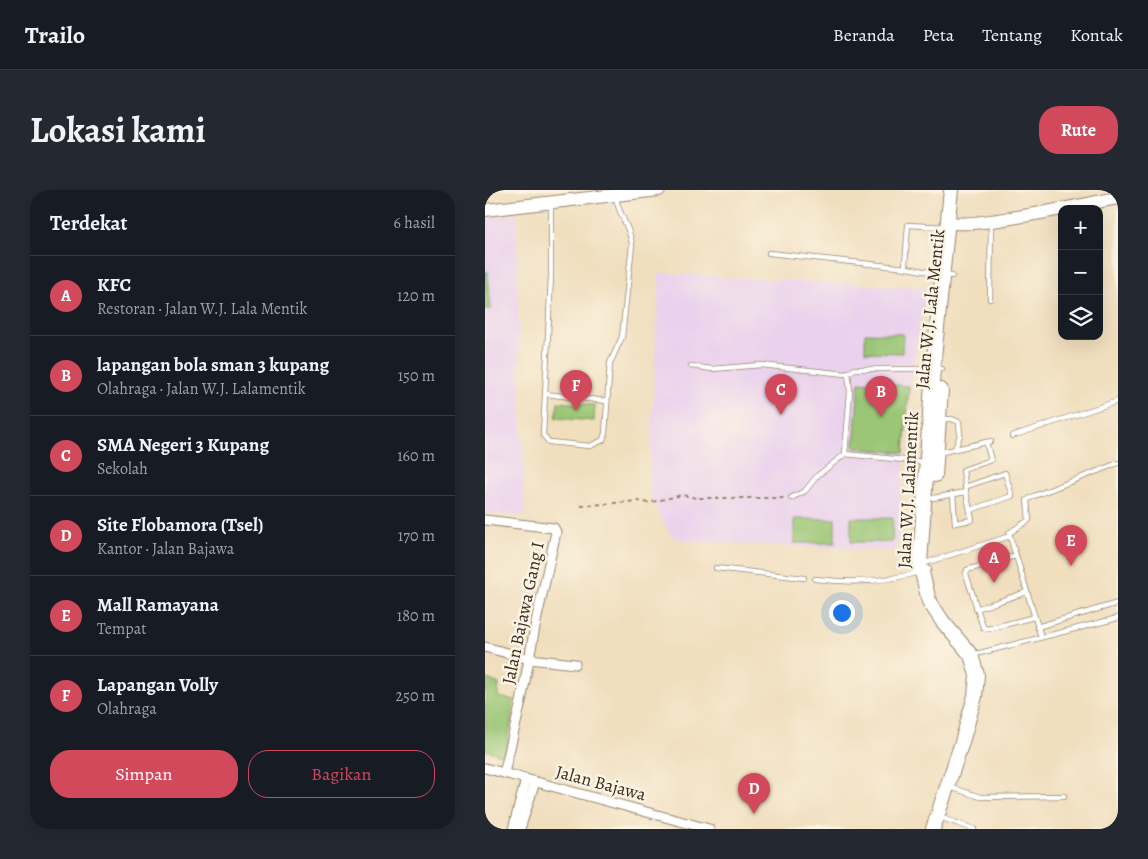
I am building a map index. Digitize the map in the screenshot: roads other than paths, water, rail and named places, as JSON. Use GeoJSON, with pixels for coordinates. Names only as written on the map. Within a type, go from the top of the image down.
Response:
{"type":"FeatureCollection","features":[{"type":"Feature","properties":{"kind":"main road"},"geometry":{"type":"LineString","coordinates":[[485,210],[551,202],[577,194],[659,190]]}},
{"type":"Feature","properties":{"kind":"main road"},"geometry":{"type":"LineString","coordinates":[[951,190],[952,225],[991,221],[1118,198]]}},
{"type":"Feature","properties":{"kind":"main road","name":"Jalan W.J. Lala Mentik"},"geometry":{"type":"LineString","coordinates":[[960,190],[952,225],[937,368],[939,419],[932,457],[933,498],[925,567],[937,599],[974,654]]}},
{"type":"Feature","properties":{"kind":"main road","name":"Jalan W.J. Lalamentik"},"geometry":{"type":"LineString","coordinates":[[925,567],[937,368]]}},
{"type":"Feature","properties":{"kind":"main road"},"geometry":{"type":"LineString","coordinates":[[938,823],[951,788],[976,690],[977,675],[974,654]]}},
{"type":"Feature","properties":{"kind":"street","name":"Jalan Bajawa Gang I"},"geometry":{"type":"LineString","coordinates":[[485,520],[556,529],[556,539],[504,773]]}},
{"type":"Feature","properties":{"kind":"street"},"geometry":{"type":"LineString","coordinates":[[485,648],[529,658],[575,664]]}},
{"type":"Feature","properties":{"kind":"street","name":"Jalan Bajawa"},"geometry":{"type":"LineString","coordinates":[[485,768],[709,829]]}},
{"type":"Feature","properties":{"kind":"street"},"geometry":{"type":"LineString","coordinates":[[513,829],[530,780]]}},
{"type":"Feature","properties":{"kind":"street"},"geometry":{"type":"LineString","coordinates":[[520,829],[530,780]]}},
{"type":"Feature","properties":{"kind":"lane"},"geometry":{"type":"LineString","coordinates":[[551,202],[551,284],[543,435],[549,442],[590,446],[603,440],[610,363],[622,337],[632,245],[631,238],[618,210],[615,192]]}},
{"type":"Feature","properties":{"kind":"lane"},"geometry":{"type":"LineString","coordinates":[[990,299],[991,221]]}},
{"type":"Feature","properties":{"kind":"lane"},"geometry":{"type":"LineString","coordinates":[[907,268],[904,259],[908,225],[952,225]]}},
{"type":"Feature","properties":{"kind":"lane"},"geometry":{"type":"LineString","coordinates":[[769,253],[907,268],[948,276]]}},
{"type":"Feature","properties":{"kind":"lane"},"geometry":{"type":"LineString","coordinates":[[691,366],[712,369],[761,365],[846,374],[855,369],[937,368]]}},
{"type":"Feature","properties":{"kind":"lane"},"geometry":{"type":"LineString","coordinates":[[845,454],[850,392],[848,372]]}},
{"type":"Feature","properties":{"kind":"lane"},"geometry":{"type":"LineString","coordinates":[[545,394],[607,401]]}},
{"type":"Feature","properties":{"kind":"lane"},"geometry":{"type":"LineString","coordinates":[[1012,436],[1118,401]]}},
{"type":"Feature","properties":{"kind":"lane"},"geometry":{"type":"LineString","coordinates":[[939,419],[952,419],[959,422],[960,435],[955,449]]}},
{"type":"Feature","properties":{"kind":"lane"},"geometry":{"type":"LineString","coordinates":[[791,498],[805,491],[817,476],[845,454],[932,457],[955,449],[988,442],[991,460],[963,470],[971,520],[955,524],[953,494]]}},
{"type":"Feature","properties":{"kind":"lane"},"geometry":{"type":"LineString","coordinates":[[1041,637],[1009,536],[1011,531],[1029,520],[1027,507],[1029,499],[1118,463]]}},
{"type":"Feature","properties":{"kind":"lane"},"geometry":{"type":"LineString","coordinates":[[933,498],[953,494],[1005,473],[1012,496],[970,510]]}},
{"type":"Feature","properties":{"kind":"lane"},"geometry":{"type":"LineString","coordinates":[[815,579],[842,582],[880,581],[925,567],[1009,536]]}},
{"type":"Feature","properties":{"kind":"lane"},"geometry":{"type":"LineString","coordinates":[[1015,556],[967,570],[966,574],[976,609],[983,627],[988,630],[1034,617]]}},
{"type":"Feature","properties":{"kind":"lane"},"geometry":{"type":"LineString","coordinates":[[716,568],[804,578]]}},
{"type":"Feature","properties":{"kind":"lane"},"geometry":{"type":"LineString","coordinates":[[976,609],[1027,592]]}},
{"type":"Feature","properties":{"kind":"lane"},"geometry":{"type":"LineString","coordinates":[[1037,627],[1118,603]]}},
{"type":"Feature","properties":{"kind":"lane"},"geometry":{"type":"LineString","coordinates":[[974,654],[1118,618]]}},
{"type":"Feature","properties":{"kind":"lane"},"geometry":{"type":"LineString","coordinates":[[951,788],[980,797],[1064,796]]}},
{"type":"Feature","properties":{"kind":"lane"},"geometry":{"type":"LineString","coordinates":[[938,823],[974,829]]}},
{"type":"Feature","properties":{"kind":"place","name":"Lapangan Volly"},"geometry":{"type":"Point","coordinates":[576,411]}},
{"type":"Feature","properties":{"kind":"place","name":"SMA Negeri 3 Kupang"},"geometry":{"type":"Point","coordinates":[781,415]}},
{"type":"Feature","properties":{"kind":"place","name":"lapangan bola sman 3 kupang"},"geometry":{"type":"Point","coordinates":[881,417]}},
{"type":"Feature","properties":{"kind":"place","name":"Mall Ramayana"},"geometry":{"type":"Point","coordinates":[1071,566]}},
{"type":"Feature","properties":{"kind":"place","name":"KFC"},"geometry":{"type":"Point","coordinates":[994,583]}},
{"type":"Feature","properties":{"kind":"place","name":"Site Flobamora (Tsel)"},"geometry":{"type":"Point","coordinates":[754,814]}}]}
